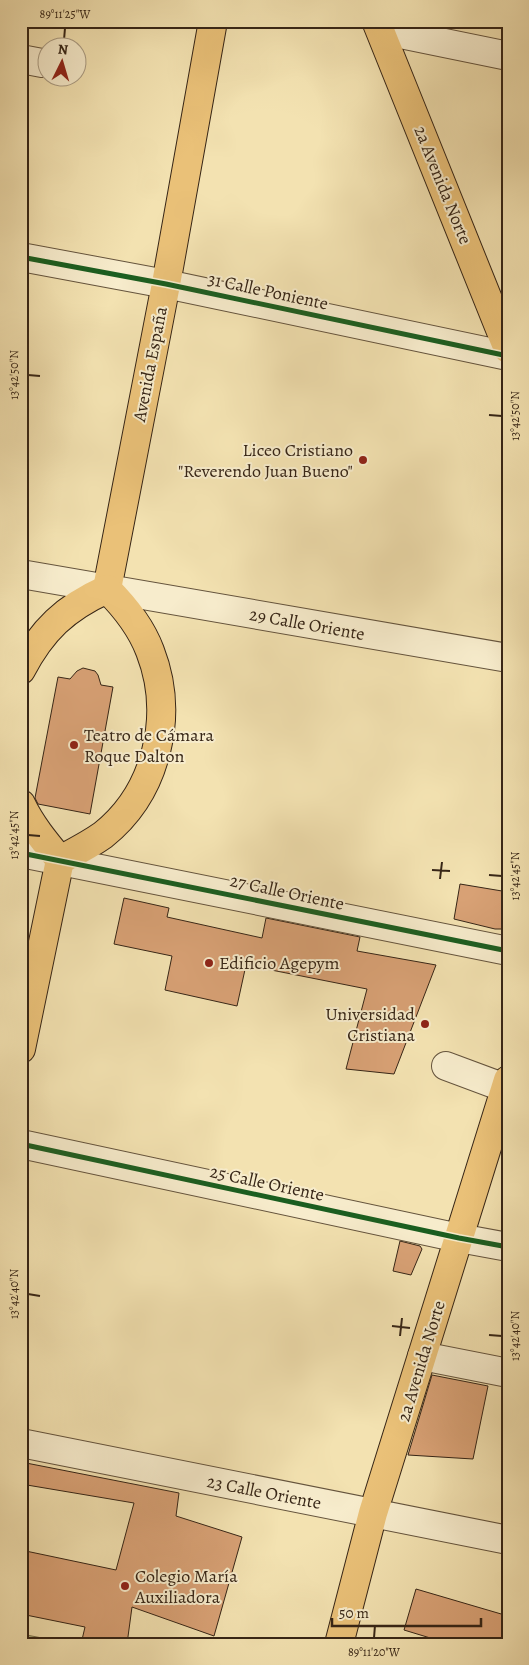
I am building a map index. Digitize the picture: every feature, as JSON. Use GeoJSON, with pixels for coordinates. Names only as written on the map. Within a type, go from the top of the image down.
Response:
{"type":"FeatureCollection","features":[{"type":"Feature","properties":{"kind":"main road","name":"Avenida España"},"geometry":{"type":"LineString","coordinates":[[106,589],[166,284],[213,21]]}},
{"type":"Feature","properties":{"kind":"main road","name":"2a Avenida Norte"},"geometry":{"type":"LineString","coordinates":[[379,26],[508,349]]}},
{"type":"Feature","properties":{"kind":"main road"},"geometry":{"type":"LineString","coordinates":[[21,670],[32,650],[47,630],[65,613],[86,598],[106,589],[124,607],[139,628],[150,651],[159,683],[161,725],[149,774],[137,796],[122,817],[103,834],[82,849],[60,860]]}},
{"type":"Feature","properties":{"kind":"main road"},"geometry":{"type":"LineString","coordinates":[[21,804],[41,838],[60,860]]}},
{"type":"Feature","properties":{"kind":"main road"},"geometry":{"type":"LineString","coordinates":[[21,1049],[60,860]]}},
{"type":"Feature","properties":{"kind":"main road","name":"2a Avenida Norte"},"geometry":{"type":"LineString","coordinates":[[339,1644],[373,1513],[507,1084]]}},
{"type":"Feature","properties":{"kind":"street"},"geometry":{"type":"LineString","coordinates":[[379,26],[508,56]]}},
{"type":"Feature","properties":{"kind":"street","name":"31 Calle Poniente"},"geometry":{"type":"LineString","coordinates":[[21,257],[166,284],[508,356]]}},
{"type":"Feature","properties":{"kind":"street","name":"29 Calle Oriente"},"geometry":{"type":"LineString","coordinates":[[21,574],[508,658]]}},
{"type":"Feature","properties":{"kind":"street","name":"27 Calle Oriente"},"geometry":{"type":"LineString","coordinates":[[21,852],[508,951]]}},
{"type":"Feature","properties":{"kind":"street"},"geometry":{"type":"LineString","coordinates":[[446,1066],[507,1084]]}},
{"type":"Feature","properties":{"kind":"street","name":"25 Calle Oriente"},"geometry":{"type":"LineString","coordinates":[[21,1144],[459,1238],[508,1246]]}},
{"type":"Feature","properties":{"kind":"street"},"geometry":{"type":"LineString","coordinates":[[422,1356],[508,1373]]}},
{"type":"Feature","properties":{"kind":"street","name":"23 Calle Oriente"},"geometry":{"type":"LineString","coordinates":[[21,1443],[508,1540]]}},
{"type":"Feature","properties":{"kind":"green space"},"geometry":{"type":"Polygon","coordinates":[[[21,1634],[74,1644],[21,1644],[21,1634]]]}},
{"type":"Feature","properties":{"kind":"building","name":"Teatro de Cámara Roque Dalton"},"geometry":{"type":"Polygon","coordinates":[[[83,668],[95,671],[101,685],[113,687],[90,814],[38,804],[35,798],[58,677],[70,679],[77,671],[83,668]]]}},
{"type":"Feature","properties":{"kind":"building"},"geometry":{"type":"Polygon","coordinates":[[[460,884],[508,892],[508,926],[495,929],[454,919],[460,884]]]}},
{"type":"Feature","properties":{"kind":"building"},"geometry":{"type":"Polygon","coordinates":[[[124,898],[169,908],[167,917],[262,938],[266,918],[360,937],[357,951],[436,965],[394,1074],[346,1069],[367,989],[246,965],[237,1006],[165,990],[172,956],[114,944],[124,898]]]}},
{"type":"Feature","properties":{"kind":"building"},"geometry":{"type":"Polygon","coordinates":[[[400,1241],[420,1246],[422,1249],[411,1275],[393,1271],[400,1241]]]}},
{"type":"Feature","properties":{"kind":"building"},"geometry":{"type":"Polygon","coordinates":[[[432,1375],[488,1386],[473,1459],[408,1455],[432,1375]]]}},
{"type":"Feature","properties":{"kind":"building","name":"Colegio María Auxiliadora"},"geometry":{"type":"Polygon","coordinates":[[[21,1462],[179,1493],[176,1516],[242,1537],[214,1636],[132,1607],[127,1644],[81,1644],[85,1627],[21,1614],[21,1550],[116,1570],[134,1503],[21,1484],[21,1462]]]}},
{"type":"Feature","properties":{"kind":"building"},"geometry":{"type":"Polygon","coordinates":[[[416,1589],[508,1616],[508,1644],[450,1644],[404,1630],[416,1589]]]}},
{"type":"Feature","properties":{"kind":"cycle path"},"geometry":{"type":"LineString","coordinates":[[21,257],[166,284],[508,356]]}},
{"type":"Feature","properties":{"kind":"cycle path"},"geometry":{"type":"LineString","coordinates":[[21,853],[508,951]]}},
{"type":"Feature","properties":{"kind":"cycle path"},"geometry":{"type":"LineString","coordinates":[[21,1144],[508,1247]]}},
{"type":"Feature","properties":{"kind":"place","name":"Liceo Cristiano \"Reverendo Juan Bueno\""},"geometry":{"type":"Point","coordinates":[363,460]}},
{"type":"Feature","properties":{"kind":"place","name":"Teatro de Cámara Roque Dalton"},"geometry":{"type":"Point","coordinates":[74,745]}},
{"type":"Feature","properties":{"kind":"place","name":"Edificio Agepym"},"geometry":{"type":"Point","coordinates":[209,963]}},
{"type":"Feature","properties":{"kind":"place","name":"Universidad Cristiana"},"geometry":{"type":"Point","coordinates":[425,1024]}},
{"type":"Feature","properties":{"kind":"place","name":"Colegio María Auxiliadora"},"geometry":{"type":"Point","coordinates":[125,1586]}}]}
